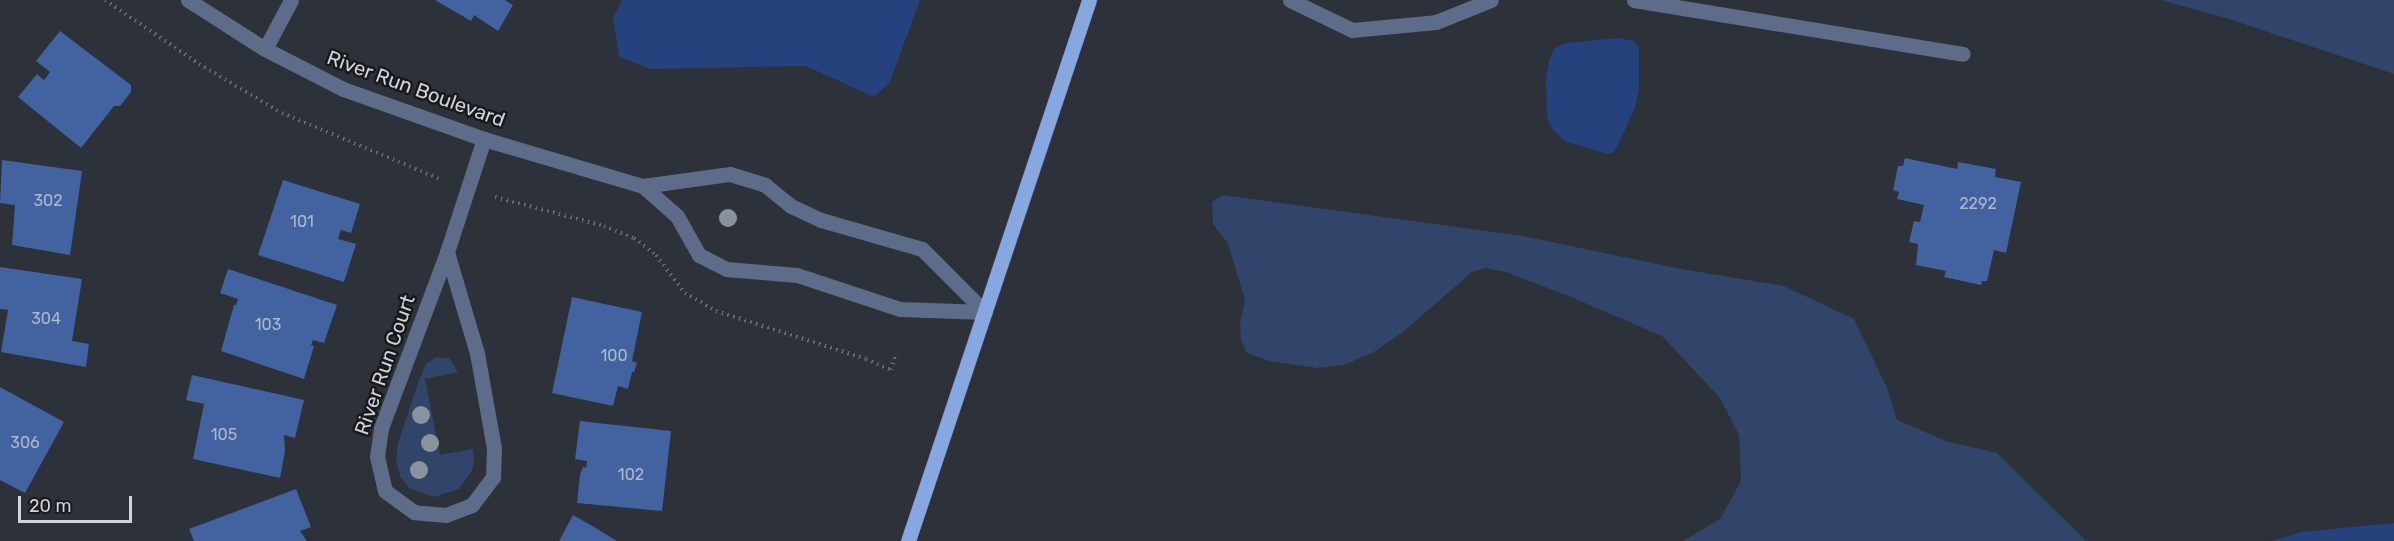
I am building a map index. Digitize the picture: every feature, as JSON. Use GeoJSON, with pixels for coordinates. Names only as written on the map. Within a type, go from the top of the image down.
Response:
{"type":"FeatureCollection","features":[{"type":"Feature","properties":{"kind":"main road"},"geometry":{"type":"LineString","coordinates":[[908,541],[1089,0]]}},
{"type":"Feature","properties":{"kind":"street","name":"River Run Boulevard"},"geometry":{"type":"LineString","coordinates":[[188,0],[265,49],[343,89],[484,139],[643,186],[730,174],[765,185],[791,206],[821,220],[922,249],[985,312]]}},
{"type":"Feature","properties":{"kind":"street"},"geometry":{"type":"LineString","coordinates":[[265,49],[291,0]]}},
{"type":"Feature","properties":{"kind":"street"},"geometry":{"type":"LineString","coordinates":[[1290,0],[1352,30],[1436,22],[1491,0]]}},
{"type":"Feature","properties":{"kind":"street"},"geometry":{"type":"LineString","coordinates":[[1635,0],[1963,54]]}},
{"type":"Feature","properties":{"kind":"street","name":"River Run Court"},"geometry":{"type":"LineString","coordinates":[[447,252],[477,353],[494,448],[493,477],[472,505],[446,515],[414,512],[385,491],[376,458],[381,428],[447,252],[484,139]]}},
{"type":"Feature","properties":{"kind":"street","name":"River Run Boulevard"},"geometry":{"type":"LineString","coordinates":[[643,186],[677,216],[699,255],[726,269],[796,275],[900,309],[985,312]]}},
{"type":"Feature","properties":{"kind":"path"},"geometry":{"type":"LineString","coordinates":[[105,0],[199,64],[282,113],[439,179]]}},
{"type":"Feature","properties":{"kind":"path"},"geometry":{"type":"LineString","coordinates":[[891,370],[896,354]]}},
{"type":"Feature","properties":{"kind":"shaded area"},"geometry":{"type":"Polygon","coordinates":[[[622,0],[920,0],[890,82],[874,97],[806,66],[651,69],[619,57],[613,17],[622,0]]]}},
{"type":"Feature","properties":{"kind":"shaded area"},"geometry":{"type":"Polygon","coordinates":[[[2161,0],[2394,0],[2394,74],[2226,18],[2161,0]]]}},
{"type":"Feature","properties":{"kind":"shaded area"},"geometry":{"type":"Polygon","coordinates":[[[1619,38],[1634,41],[1639,49],[1639,89],[1635,108],[1617,147],[1612,154],[1607,154],[1565,141],[1553,130],[1547,118],[1546,78],[1549,60],[1555,48],[1566,43],[1619,38]]]}},
{"type":"Feature","properties":{"kind":"shaded area"},"geometry":{"type":"Polygon","coordinates":[[[1223,195],[1523,236],[1681,269],[1784,286],[1854,319],[1887,388],[1897,420],[1946,441],[1997,453],[2086,541],[1683,541],[1720,519],[1741,481],[1739,435],[1720,398],[1662,336],[1506,272],[1485,268],[1472,272],[1403,332],[1372,353],[1344,365],[1317,368],[1269,361],[1247,353],[1241,341],[1240,323],[1245,300],[1228,244],[1213,224],[1212,202],[1223,195]]]}},
{"type":"Feature","properties":{"kind":"shaded area"},"geometry":{"type":"Polygon","coordinates":[[[437,357],[449,358],[458,372],[425,379],[440,455],[473,449],[474,462],[472,471],[459,489],[434,497],[409,488],[400,476],[396,461],[398,443],[419,380],[426,364],[437,357]]]}},
{"type":"Feature","properties":{"kind":"shaded area"},"geometry":{"type":"Polygon","coordinates":[[[2394,523],[2394,541],[2270,541],[2302,532],[2394,523]]]}},
{"type":"Feature","properties":{"kind":"building"},"geometry":{"type":"Polygon","coordinates":[[[435,0],[505,0],[513,5],[498,31],[474,15],[471,21],[435,0]]]}},
{"type":"Feature","properties":{"kind":"building"},"geometry":{"type":"Polygon","coordinates":[[[60,31],[131,85],[131,92],[120,106],[114,106],[81,148],[18,97],[37,74],[44,80],[50,72],[36,61],[60,31]]]}},
{"type":"Feature","properties":{"kind":"building"},"geometry":{"type":"Polygon","coordinates":[[[1905,158],[1957,169],[1958,162],[1996,169],[1995,177],[2021,182],[2006,253],[1994,250],[1987,281],[1982,281],[1981,285],[1944,277],[1946,271],[1916,265],[1918,244],[1909,242],[1914,221],[1920,222],[1924,205],[1897,199],[1899,192],[1893,190],[1898,166],[1903,166],[1905,158]]]}},
{"type":"Feature","properties":{"kind":"building"},"geometry":{"type":"Polygon","coordinates":[[[2,160],[82,171],[70,255],[12,245],[15,205],[0,203],[2,160]]]}},
{"type":"Feature","properties":{"kind":"building"},"geometry":{"type":"Polygon","coordinates":[[[283,180],[360,204],[351,233],[341,230],[338,239],[356,244],[344,282],[258,255],[283,180]]]}},
{"type":"Feature","properties":{"kind":"building"},"geometry":{"type":"Polygon","coordinates":[[[0,267],[82,279],[72,341],[89,344],[86,367],[1,352],[8,310],[0,309],[0,267]]]}},
{"type":"Feature","properties":{"kind":"building"},"geometry":{"type":"Polygon","coordinates":[[[228,269],[337,305],[324,343],[313,340],[311,345],[314,346],[304,379],[221,351],[234,305],[238,299],[220,293],[228,269]]]}},
{"type":"Feature","properties":{"kind":"building"},"geometry":{"type":"Polygon","coordinates":[[[572,297],[642,312],[632,361],[637,363],[628,389],[618,386],[613,406],[552,393],[572,297]]]}},
{"type":"Feature","properties":{"kind":"building"},"geometry":{"type":"Polygon","coordinates":[[[192,375],[304,400],[295,438],[284,435],[285,451],[280,478],[193,459],[204,404],[186,400],[192,375]]]}},
{"type":"Feature","properties":{"kind":"building"},"geometry":{"type":"Polygon","coordinates":[[[0,387],[64,422],[25,493],[0,480],[0,387]]]}},
{"type":"Feature","properties":{"kind":"building"},"geometry":{"type":"Polygon","coordinates":[[[580,421],[671,431],[662,511],[577,503],[580,475],[583,467],[586,468],[587,461],[575,459],[580,421]]]}},
{"type":"Feature","properties":{"kind":"building"},"geometry":{"type":"Polygon","coordinates":[[[296,489],[311,527],[300,531],[307,541],[194,541],[189,529],[296,489]]]}},
{"type":"Feature","properties":{"kind":"building"},"geometry":{"type":"Polygon","coordinates":[[[573,515],[594,527],[617,541],[559,541],[573,515]]]}}]}
